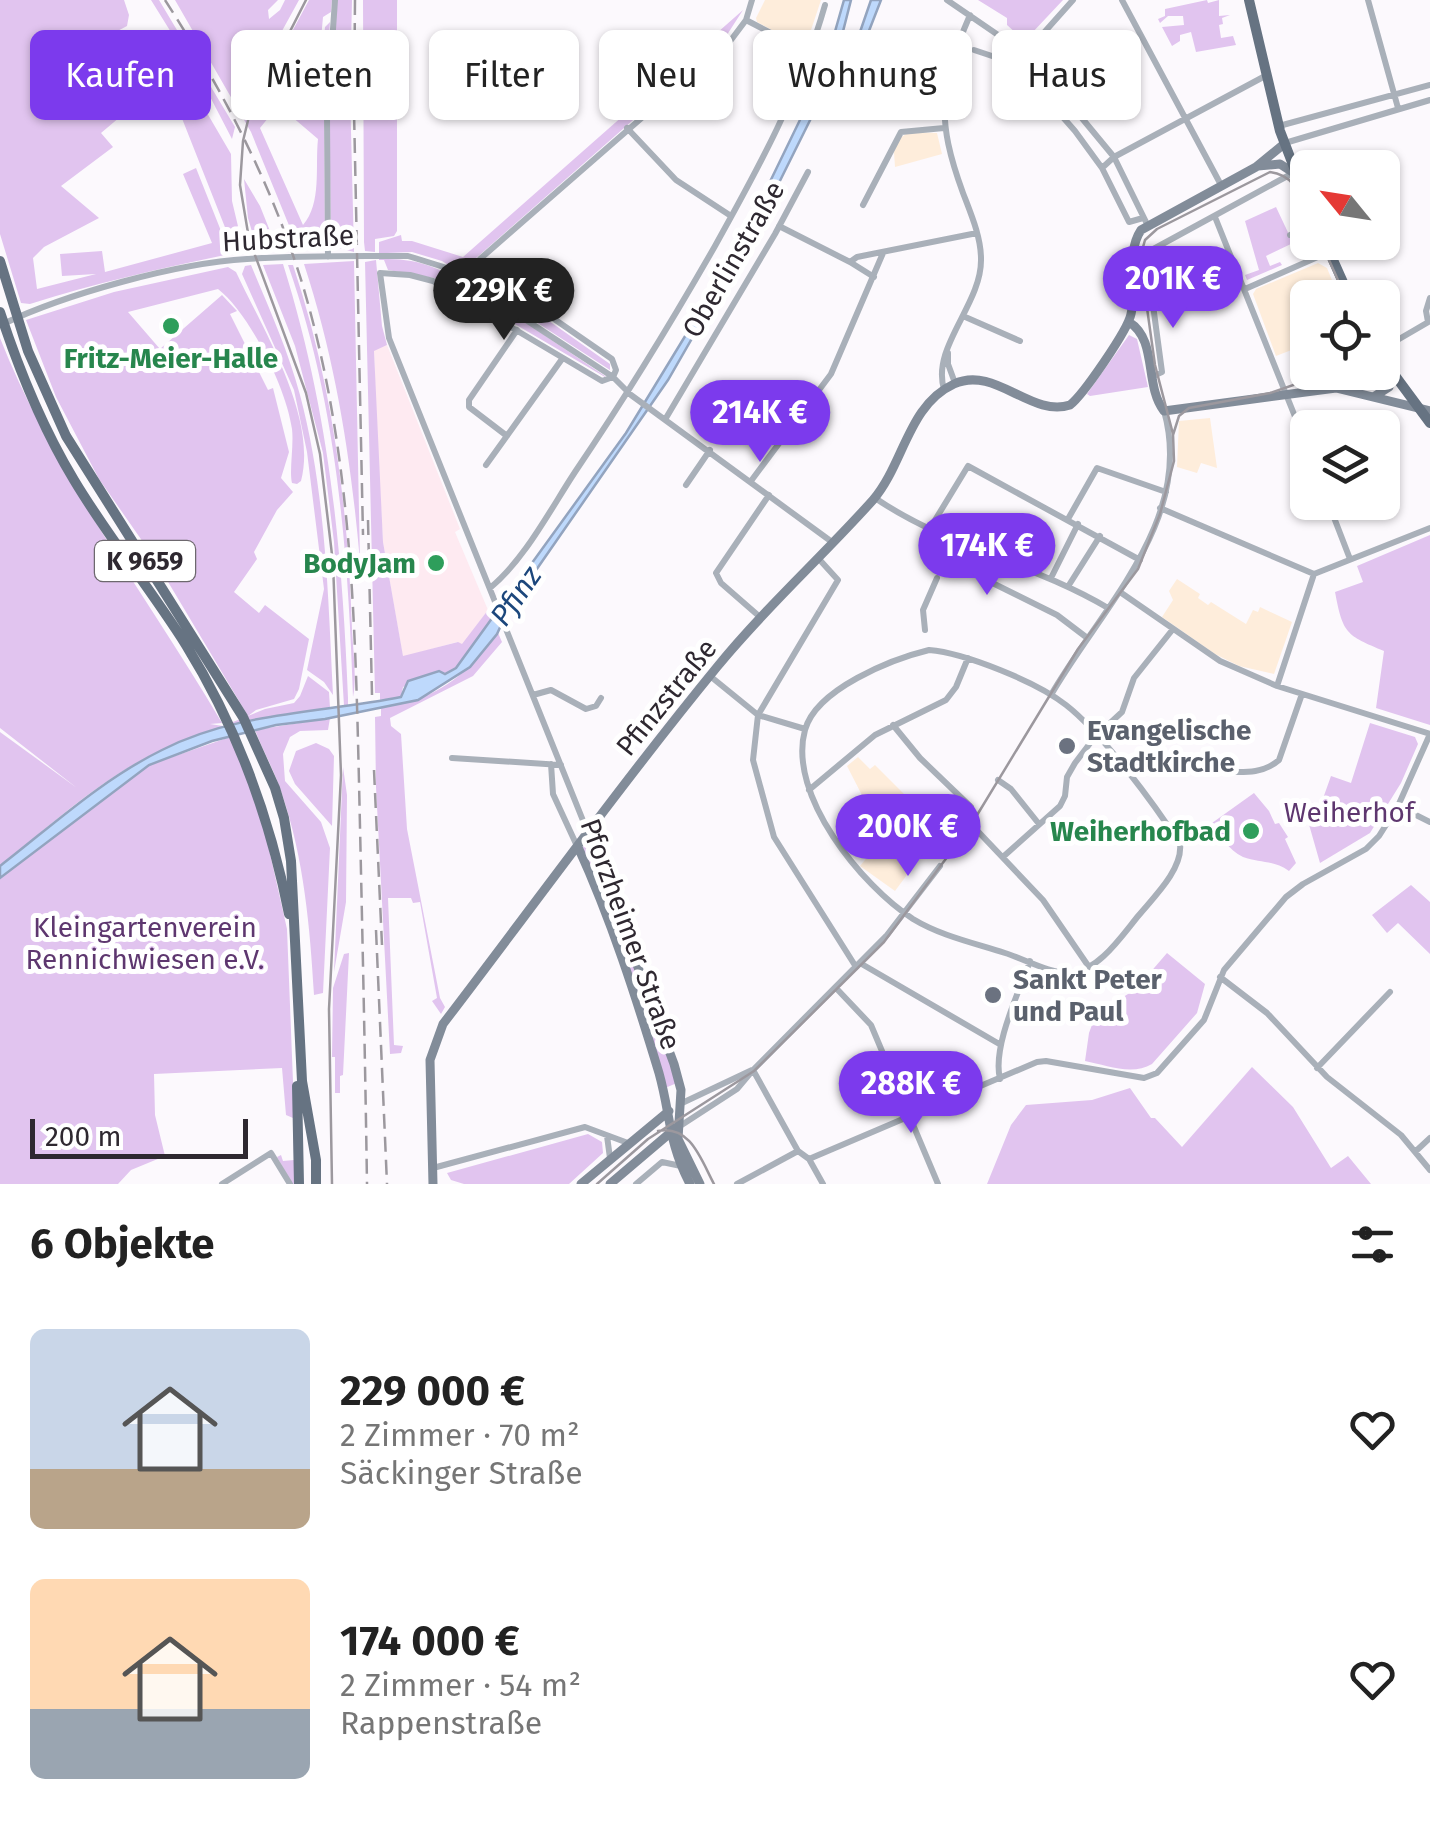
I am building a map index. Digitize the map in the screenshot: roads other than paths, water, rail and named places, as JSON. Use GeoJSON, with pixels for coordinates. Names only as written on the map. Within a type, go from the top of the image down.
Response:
{"type":"FeatureCollection","features":[{"type":"Feature","properties":{"kind":"main road"},"geometry":{"type":"LineString","coordinates":[[1250,0],[1290,161]]}},
{"type":"Feature","properties":{"kind":"main road"},"geometry":{"type":"LineString","coordinates":[[956,383],[988,382],[1052,407],[1070,405],[1129,322],[1134,286],[1133,249],[1142,221],[1256,167],[1284,144]]}},
{"type":"Feature","properties":{"kind":"main road"},"geometry":{"type":"LineString","coordinates":[[1256,167],[1280,164],[1290,170]]}},
{"type":"Feature","properties":{"kind":"main road","name":"K 9659"},"geometry":{"type":"LineString","coordinates":[[0,260],[28,352],[66,436],[243,717],[282,810],[289,846],[298,959],[302,1081],[316,1184]]}},
{"type":"Feature","properties":{"kind":"main road","name":"K 9659"},"geometry":{"type":"LineString","coordinates":[[0,312],[36,408],[71,475],[186,645],[228,722],[274,843],[290,917],[299,1184]]}},
{"type":"Feature","properties":{"kind":"main road"},"geometry":{"type":"LineString","coordinates":[[1129,322],[1145,338],[1151,377],[1164,411],[1336,388],[1425,409]]}},
{"type":"Feature","properties":{"kind":"main road"},"geometry":{"type":"LineString","coordinates":[[1400,380],[1425,409],[1430,424]]}},
{"type":"Feature","properties":{"kind":"main road","name":"Pfinzstraße"},"geometry":{"type":"LineString","coordinates":[[432,1168],[430,1074],[434,1044],[443,1024],[710,676],[760,617],[875,498],[919,416],[956,383]]}},
{"type":"Feature","properties":{"kind":"main road"},"geometry":{"type":"LineString","coordinates":[[1374,397],[1387,390]]}},
{"type":"Feature","properties":{"kind":"main road"},"geometry":{"type":"LineString","coordinates":[[244,757],[252,749],[264,760]]}},
{"type":"Feature","properties":{"kind":"main road","name":"Pforzheimer Straße"},"geometry":{"type":"LineString","coordinates":[[588,833],[674,1064],[681,1090],[673,1131]]}},
{"type":"Feature","properties":{"kind":"main road","name":"Pforzheimer Straße"},"geometry":{"type":"LineString","coordinates":[[578,847],[622,962],[673,1131]]}},
{"type":"Feature","properties":{"kind":"main road"},"geometry":{"type":"LineString","coordinates":[[581,1184],[680,1104]]}},
{"type":"Feature","properties":{"kind":"main road"},"geometry":{"type":"LineString","coordinates":[[673,1131],[680,1166],[690,1184]]}},
{"type":"Feature","properties":{"kind":"main road"},"geometry":{"type":"LineString","coordinates":[[610,1184],[673,1131]]}},
{"type":"Feature","properties":{"kind":"main road"},"geometry":{"type":"LineString","coordinates":[[673,1131],[700,1184]]}},
{"type":"Feature","properties":{"kind":"main road"},"geometry":{"type":"LineString","coordinates":[[298,1138],[305,1151],[314,1148]]}},
{"type":"Feature","properties":{"kind":"main road"},"geometry":{"type":"LineString","coordinates":[[432,1168],[432,1184]]}},
{"type":"Feature","properties":{"kind":"street"},"geometry":{"type":"LineString","coordinates":[[328,257],[326,116],[334,0]]}},
{"type":"Feature","properties":{"kind":"street"},"geometry":{"type":"LineString","coordinates":[[613,378],[616,370],[612,359],[486,272],[479,263],[731,40],[746,20],[752,0]]}},
{"type":"Feature","properties":{"kind":"street"},"geometry":{"type":"LineString","coordinates":[[947,0],[992,30]]}},
{"type":"Feature","properties":{"kind":"street"},"geometry":{"type":"LineString","coordinates":[[1045,30],[1073,0]]}},
{"type":"Feature","properties":{"kind":"street"},"geometry":{"type":"LineString","coordinates":[[1122,0],[1220,185]]}},
{"type":"Feature","properties":{"kind":"street"},"geometry":{"type":"LineString","coordinates":[[1368,0],[1398,108]]}},
{"type":"Feature","properties":{"kind":"street"},"geometry":{"type":"LineString","coordinates":[[818,30],[825,5]]}},
{"type":"Feature","properties":{"kind":"street"},"geometry":{"type":"LineString","coordinates":[[944,390],[940,373],[982,263],[944,128],[946,81],[970,15]]}},
{"type":"Feature","properties":{"kind":"street"},"geometry":{"type":"LineString","coordinates":[[746,20],[765,30]]}},
{"type":"Feature","properties":{"kind":"street"},"geometry":{"type":"LineString","coordinates":[[974,50],[992,56]]}},
{"type":"Feature","properties":{"kind":"street"},"geometry":{"type":"LineString","coordinates":[[1102,168],[1114,157],[1267,74]]}},
{"type":"Feature","properties":{"kind":"street"},"geometry":{"type":"LineString","coordinates":[[1279,126],[1430,85]]}},
{"type":"Feature","properties":{"kind":"street"},"geometry":{"type":"LineString","coordinates":[[1284,144],[1430,100]]}},
{"type":"Feature","properties":{"kind":"street"},"geometry":{"type":"LineString","coordinates":[[490,588],[502,578],[535,532],[629,392],[731,216],[778,120]]}},
{"type":"Feature","properties":{"kind":"street"},"geometry":{"type":"LineString","coordinates":[[1065,120],[1102,168],[1129,222],[1142,221],[1114,157],[1083,120]]}},
{"type":"Feature","properties":{"kind":"street"},"geometry":{"type":"LineString","coordinates":[[628,128],[676,180],[731,216]]}},
{"type":"Feature","properties":{"kind":"street"},"geometry":{"type":"LineString","coordinates":[[863,204],[900,132],[944,128]]}},
{"type":"Feature","properties":{"kind":"street","name":"Oberlinstraße"},"geometry":{"type":"LineString","coordinates":[[666,418],[808,172]]}},
{"type":"Feature","properties":{"kind":"street"},"geometry":{"type":"LineString","coordinates":[[1151,377],[1162,372],[1146,254],[1290,175]]}},
{"type":"Feature","properties":{"kind":"street"},"geometry":{"type":"LineString","coordinates":[[1215,217],[1293,410]]}},
{"type":"Feature","properties":{"kind":"street"},"geometry":{"type":"LineString","coordinates":[[780,226],[874,276]]}},
{"type":"Feature","properties":{"kind":"street"},"geometry":{"type":"LineString","coordinates":[[850,262],[976,233]]}},
{"type":"Feature","properties":{"kind":"street"},"geometry":{"type":"LineString","coordinates":[[751,480],[831,374],[883,253]]}},
{"type":"Feature","properties":{"kind":"street","name":"Hubstraße"},"geometry":{"type":"LineString","coordinates":[[0,326],[34,310],[112,286],[234,260],[388,256],[425,259],[447,268],[613,378],[832,542]]}},
{"type":"Feature","properties":{"kind":"street"},"geometry":{"type":"LineString","coordinates":[[1245,288],[1302,260]]}},
{"type":"Feature","properties":{"kind":"street","name":"Hubstraße"},"geometry":{"type":"LineString","coordinates":[[380,274],[434,281],[602,381],[613,378]]}},
{"type":"Feature","properties":{"kind":"street","name":"Pforzheimer Straße"},"geometry":{"type":"LineString","coordinates":[[380,274],[389,338],[588,833]]}},
{"type":"Feature","properties":{"kind":"street"},"geometry":{"type":"LineString","coordinates":[[1400,338],[1429,321],[1426,311],[1430,298]]}},
{"type":"Feature","properties":{"kind":"street"},"geometry":{"type":"LineString","coordinates":[[963,316],[1020,341]]}},
{"type":"Feature","properties":{"kind":"street"},"geometry":{"type":"LineString","coordinates":[[507,436],[469,408],[468,400],[517,330]]}},
{"type":"Feature","properties":{"kind":"street"},"geometry":{"type":"LineString","coordinates":[[950,347],[948,364],[956,383]]}},
{"type":"Feature","properties":{"kind":"street"},"geometry":{"type":"LineString","coordinates":[[486,465],[562,359]]}},
{"type":"Feature","properties":{"kind":"street"},"geometry":{"type":"LineString","coordinates":[[1051,695],[1140,560],[1166,492],[1172,450],[1164,411]]}},
{"type":"Feature","properties":{"kind":"street"},"geometry":{"type":"LineString","coordinates":[[686,485],[710,450]]}},
{"type":"Feature","properties":{"kind":"street"},"geometry":{"type":"LineString","coordinates":[[929,530],[968,466],[1140,560]]}},
{"type":"Feature","properties":{"kind":"street"},"geometry":{"type":"LineString","coordinates":[[1068,519],[1097,468],[1166,492]]}},
{"type":"Feature","properties":{"kind":"street"},"geometry":{"type":"LineString","coordinates":[[760,617],[718,580],[716,573],[770,495]]}},
{"type":"Feature","properties":{"kind":"street"},"geometry":{"type":"LineString","coordinates":[[875,498],[929,530],[1070,585],[1106,613]]}},
{"type":"Feature","properties":{"kind":"street"},"geometry":{"type":"LineString","coordinates":[[1160,508],[1314,574],[1430,528]]}},
{"type":"Feature","properties":{"kind":"street"},"geometry":{"type":"LineString","coordinates":[[1335,520],[1350,559]]}},
{"type":"Feature","properties":{"kind":"street"},"geometry":{"type":"LineString","coordinates":[[1051,578],[1078,524]]}},
{"type":"Feature","properties":{"kind":"street"},"geometry":{"type":"LineString","coordinates":[[1070,585],[1100,536]]}},
{"type":"Feature","properties":{"kind":"street"},"geometry":{"type":"LineString","coordinates":[[955,540],[944,563],[1057,615],[1086,637]]}},
{"type":"Feature","properties":{"kind":"street"},"geometry":{"type":"LineString","coordinates":[[817,557],[838,580],[758,715],[754,760],[774,838],[858,965],[1002,1044]]}},
{"type":"Feature","properties":{"kind":"street"},"geometry":{"type":"LineString","coordinates":[[1277,686],[1314,574]]}},
{"type":"Feature","properties":{"kind":"street"},"geometry":{"type":"LineString","coordinates":[[926,630],[923,610],[937,578]]}},
{"type":"Feature","properties":{"kind":"street"},"geometry":{"type":"LineString","coordinates":[[809,1160],[1046,1061],[1124,1076],[1144,1078],[1157,1073],[1207,1016],[1220,976],[1286,897],[1366,849],[1389,823],[1430,734],[1277,686],[1208,654],[1120,592]]}},
{"type":"Feature","properties":{"kind":"street"},"geometry":{"type":"LineString","coordinates":[[1004,856],[1060,806],[1067,777],[1096,736],[1122,712],[1134,678],[1173,629]]}},
{"type":"Feature","properties":{"kind":"street"},"geometry":{"type":"LineString","coordinates":[[929,650],[968,658],[1051,695],[1069,708],[1096,736],[1180,844],[1178,861],[1140,914],[1090,967],[1069,973],[927,928],[880,895],[847,860],[809,790],[804,760],[805,729],[817,710],[848,682],[880,665],[929,650]]}},
{"type":"Feature","properties":{"kind":"street"},"geometry":{"type":"LineString","coordinates":[[809,790],[875,736],[946,700],[968,658]]}},
{"type":"Feature","properties":{"kind":"street"},"geometry":{"type":"LineString","coordinates":[[710,676],[758,715],[805,729]]}},
{"type":"Feature","properties":{"kind":"street"},"geometry":{"type":"LineString","coordinates":[[533,695],[551,690],[586,708],[596,706],[602,698]]}},
{"type":"Feature","properties":{"kind":"street"},"geometry":{"type":"LineString","coordinates":[[1208,772],[1260,773],[1279,760],[1302,694]]}},
{"type":"Feature","properties":{"kind":"street"},"geometry":{"type":"LineString","coordinates":[[893,725],[920,758],[971,807]]}},
{"type":"Feature","properties":{"kind":"street"},"geometry":{"type":"LineString","coordinates":[[551,766],[555,752]]}},
{"type":"Feature","properties":{"kind":"street"},"geometry":{"type":"LineString","coordinates":[[452,758],[561,765]]}},
{"type":"Feature","properties":{"kind":"street","name":"Pforzheimer Straße"},"geometry":{"type":"LineString","coordinates":[[551,766],[554,794],[578,847]]}},
{"type":"Feature","properties":{"kind":"street"},"geometry":{"type":"LineString","coordinates":[[998,780],[1011,789],[1039,824]]}},
{"type":"Feature","properties":{"kind":"street"},"geometry":{"type":"LineString","coordinates":[[1398,806],[1430,822]]}},
{"type":"Feature","properties":{"kind":"street"},"geometry":{"type":"LineString","coordinates":[[970,823],[1043,900],[1090,967]]}},
{"type":"Feature","properties":{"kind":"street"},"geometry":{"type":"LineString","coordinates":[[673,1131],[737,1089],[858,965],[905,913],[940,866]]}},
{"type":"Feature","properties":{"kind":"street"},"geometry":{"type":"LineString","coordinates":[[1000,1078],[997,1062],[1030,961]]}},
{"type":"Feature","properties":{"kind":"street"},"geometry":{"type":"LineString","coordinates":[[1220,976],[1267,1012],[1317,1068],[1392,1128],[1430,1170]]}},
{"type":"Feature","properties":{"kind":"street"},"geometry":{"type":"LineString","coordinates":[[836,987],[871,1024],[938,1184]]}},
{"type":"Feature","properties":{"kind":"street"},"geometry":{"type":"LineString","coordinates":[[1317,1068],[1390,992]]}},
{"type":"Feature","properties":{"kind":"street"},"geometry":{"type":"LineString","coordinates":[[680,1104],[753,1070]]}},
{"type":"Feature","properties":{"kind":"street"},"geometry":{"type":"LineString","coordinates":[[753,1070],[798,1151],[809,1160],[823,1184]]}},
{"type":"Feature","properties":{"kind":"street"},"geometry":{"type":"LineString","coordinates":[[432,1168],[585,1126],[628,1143]]}},
{"type":"Feature","properties":{"kind":"street"},"geometry":{"type":"LineString","coordinates":[[607,1134],[610,1158]]}},
{"type":"Feature","properties":{"kind":"street"},"geometry":{"type":"LineString","coordinates":[[1416,1151],[1430,1138]]}},
{"type":"Feature","properties":{"kind":"street"},"geometry":{"type":"LineString","coordinates":[[736,1184],[798,1151]]}},
{"type":"Feature","properties":{"kind":"street"},"geometry":{"type":"LineString","coordinates":[[222,1184],[271,1153],[290,1184]]}},
{"type":"Feature","properties":{"kind":"street"},"geometry":{"type":"LineString","coordinates":[[636,1184],[662,1162],[680,1166]]}},
{"type":"Feature","properties":{"kind":"water"},"geometry":{"type":"Polygon","coordinates":[[[844,0],[851,0],[843,30],[835,30],[844,0]]]}},
{"type":"Feature","properties":{"kind":"water"},"geometry":{"type":"Polygon","coordinates":[[[871,0],[881,0],[869,30],[861,30],[871,0]]]}},
{"type":"Feature","properties":{"kind":"water","name":"Pfinz"},"geometry":{"type":"Polygon","coordinates":[[[800,120],[810,120],[763,215],[668,380],[507,612],[497,634],[470,667],[418,700],[276,725],[212,741],[149,765],[0,878],[0,866],[98,789],[190,737],[279,715],[401,697],[408,681],[456,668],[626,433],[764,194],[800,120]]]}},
{"type":"Feature","properties":{"kind":"tram line"},"geometry":{"type":"LineString","coordinates":[[306,0],[251,108],[243,141],[240,185],[249,239],[306,393],[320,454],[333,563],[341,775],[329,1009],[332,1184]]}},
{"type":"Feature","properties":{"kind":"tram line"},"geometry":{"type":"LineString","coordinates":[[597,1184],[648,1139],[754,1071],[884,942],[971,825],[1078,649],[1138,569],[1160,514],[1174,461],[1173,434],[1155,365],[1140,258],[1145,240],[1157,229],[1270,172],[1290,181]]}},
{"type":"Feature","properties":{"kind":"tram line"},"geometry":{"type":"LineString","coordinates":[[1329,260],[1338,280]]}},
{"type":"Feature","properties":{"kind":"tram line"},"geometry":{"type":"LineString","coordinates":[[1173,435],[1179,416],[1189,408],[1290,386]]}},
{"type":"Feature","properties":{"kind":"tram line"},"geometry":{"type":"LineString","coordinates":[[658,1131],[679,1133],[687,1139],[714,1184]]}},
{"type":"Feature","properties":{"kind":"railway"},"geometry":{"type":"LineString","coordinates":[[165,0],[226,103],[261,174],[303,286],[331,408],[348,532],[355,656],[367,1184]]}},
{"type":"Feature","properties":{"kind":"railway"},"geometry":{"type":"LineString","coordinates":[[355,0],[363,535]]}},
{"type":"Feature","properties":{"kind":"railway"},"geometry":{"type":"LineString","coordinates":[[368,520],[372,695]]}},
{"type":"Feature","properties":{"kind":"railway"},"geometry":{"type":"LineString","coordinates":[[374,770],[382,945]]}},
{"type":"Feature","properties":{"kind":"railway"},"geometry":{"type":"LineString","coordinates":[[376,930],[387,1184]]}},
{"type":"Feature","properties":{"kind":"place","name":"Fritz-Meier-Halle"},"geometry":{"type":"Point","coordinates":[171,326]}},
{"type":"Feature","properties":{"kind":"place","name":"BodyJam"},"geometry":{"type":"Point","coordinates":[436,563]}},
{"type":"Feature","properties":{"kind":"place","name":"Evangelische Stadtkirche"},"geometry":{"type":"Point","coordinates":[1067,746]}},
{"type":"Feature","properties":{"kind":"place","name":"Weiherhofbad"},"geometry":{"type":"Point","coordinates":[1251,831]}},
{"type":"Feature","properties":{"kind":"place","name":"Sankt Peter und Paul"},"geometry":{"type":"Point","coordinates":[993,995]}},
{"type":"Feature","properties":{"kind":"park label","name":"Weiherhof"},"geometry":{"type":"Point","coordinates":[1349,812]}},
{"type":"Feature","properties":{"kind":"park label","name":"Kleingartenverein Rennichwiesen e.V."},"geometry":{"type":"Point","coordinates":[145,943]}}]}
